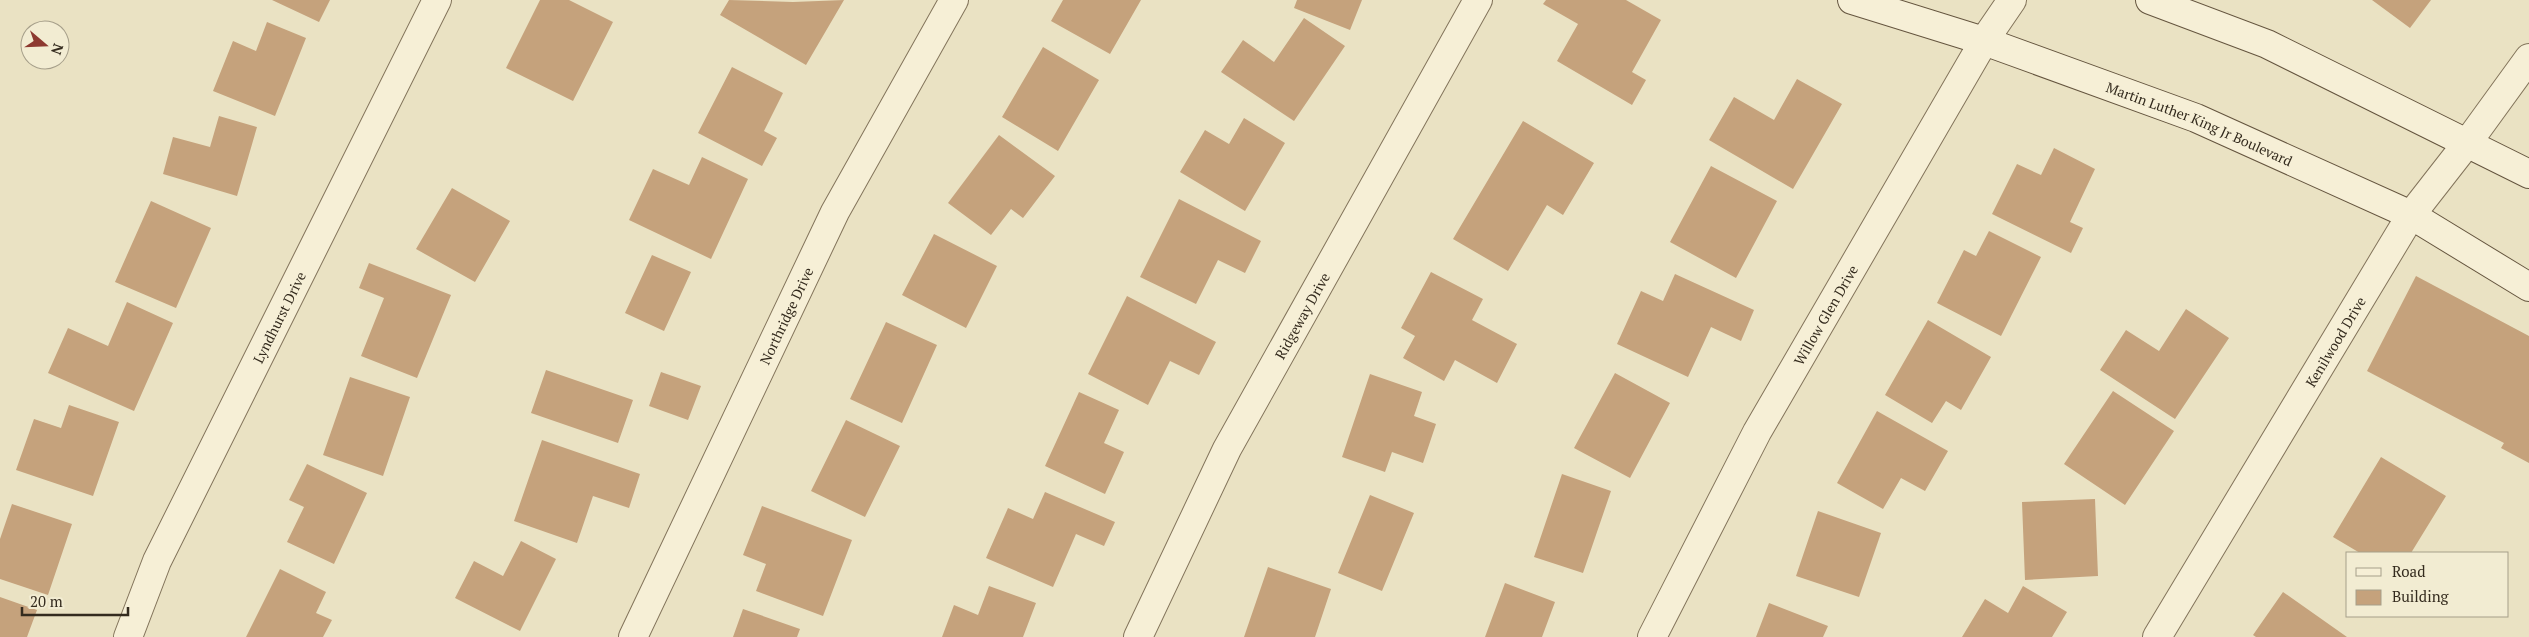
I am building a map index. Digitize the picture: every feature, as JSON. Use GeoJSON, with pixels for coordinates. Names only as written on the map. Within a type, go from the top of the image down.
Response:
{"type":"FeatureCollection","features":[{"type":"Feature","properties":{"kind":"street","name":"Lyndhurst Drive"},"geometry":{"type":"LineString","coordinates":[[128,637],[157,561],[437,0]]}},
{"type":"Feature","properties":{"kind":"street","name":"Northridge Drive"},"geometry":{"type":"LineString","coordinates":[[633,637],[835,212],[954,0]]}},
{"type":"Feature","properties":{"kind":"street","name":"Ridgeway Drive"},"geometry":{"type":"LineString","coordinates":[[1138,637],[1227,449],[1478,0]]}},
{"type":"Feature","properties":{"kind":"street","name":"Martin Luther King Jr Boulevard"},"geometry":{"type":"LineString","coordinates":[[1852,0],[1984,42],[2196,118],[2411,215],[2529,287]]}},
{"type":"Feature","properties":{"kind":"street","name":"Willow Glen Drive"},"geometry":{"type":"LineString","coordinates":[[1652,637],[1757,432],[1984,42],[2012,0]]}},
{"type":"Feature","properties":{"kind":"street"},"geometry":{"type":"LineString","coordinates":[[2150,0],[2267,44],[2468,142],[2529,174]]}},
{"type":"Feature","properties":{"kind":"street","name":"Kenilwood Drive"},"geometry":{"type":"LineString","coordinates":[[2157,637],[2411,215],[2468,142],[2529,58]]}},
{"type":"Feature","properties":{"kind":"building"},"geometry":{"type":"Polygon","coordinates":[[[272,0],[330,0],[319,22],[272,0]]]}},
{"type":"Feature","properties":{"kind":"building"},"geometry":{"type":"Polygon","coordinates":[[[540,0],[569,0],[613,22],[573,101],[506,68],[540,0]]]}},
{"type":"Feature","properties":{"kind":"building"},"geometry":{"type":"Polygon","coordinates":[[[729,0],[793,2],[844,0],[806,65],[720,15],[729,0]]]}},
{"type":"Feature","properties":{"kind":"building"},"geometry":{"type":"Polygon","coordinates":[[[1063,0],[1141,0],[1110,54],[1051,21],[1063,0]]]}},
{"type":"Feature","properties":{"kind":"building"},"geometry":{"type":"Polygon","coordinates":[[[1297,0],[1362,0],[1350,30],[1294,8],[1297,0]]]}},
{"type":"Feature","properties":{"kind":"building"},"geometry":{"type":"Polygon","coordinates":[[[1546,0],[1626,0],[1661,20],[1632,72],[1646,80],[1632,105],[1557,61],[1578,24],[1543,4],[1546,0]]]}},
{"type":"Feature","properties":{"kind":"building"},"geometry":{"type":"Polygon","coordinates":[[[2372,0],[2431,0],[2410,28],[2372,0]]]}},
{"type":"Feature","properties":{"kind":"building"},"geometry":{"type":"Polygon","coordinates":[[[1304,18],[1345,46],[1294,121],[1221,72],[1243,40],[1274,62],[1304,18]]]}},
{"type":"Feature","properties":{"kind":"building"},"geometry":{"type":"Polygon","coordinates":[[[267,22],[306,38],[275,116],[213,91],[233,41],[256,51],[267,22]]]}},
{"type":"Feature","properties":{"kind":"building"},"geometry":{"type":"Polygon","coordinates":[[[1043,47],[1099,80],[1058,151],[1002,117],[1043,47]]]}},
{"type":"Feature","properties":{"kind":"building"},"geometry":{"type":"Polygon","coordinates":[[[732,67],[783,93],[764,131],[777,138],[762,166],[698,133],[732,67]]]}},
{"type":"Feature","properties":{"kind":"building"},"geometry":{"type":"Polygon","coordinates":[[[1797,79],[1842,104],[1793,189],[1709,140],[1734,97],[1774,120],[1797,79]]]}},
{"type":"Feature","properties":{"kind":"building"},"geometry":{"type":"Polygon","coordinates":[[[219,116],[257,127],[237,196],[163,174],[173,137],[210,147],[219,116]]]}},
{"type":"Feature","properties":{"kind":"building"},"geometry":{"type":"Polygon","coordinates":[[[1244,118],[1285,143],[1245,211],[1180,172],[1205,130],[1229,144],[1244,118]]]}},
{"type":"Feature","properties":{"kind":"building"},"geometry":{"type":"Polygon","coordinates":[[[1523,121],[1594,163],[1563,215],[1547,205],[1508,271],[1453,239],[1523,121]]]}},
{"type":"Feature","properties":{"kind":"building"},"geometry":{"type":"Polygon","coordinates":[[[999,135],[1055,176],[1023,218],[1011,209],[991,235],[948,203],[999,135]]]}},
{"type":"Feature","properties":{"kind":"building"},"geometry":{"type":"Polygon","coordinates":[[[2054,148],[2095,169],[2070,222],[2083,228],[2071,253],[1992,214],[2017,164],[2041,175],[2054,148]]]}},
{"type":"Feature","properties":{"kind":"building"},"geometry":{"type":"Polygon","coordinates":[[[702,157],[748,179],[711,259],[629,220],[653,169],[689,185],[702,157]]]}},
{"type":"Feature","properties":{"kind":"building"},"geometry":{"type":"Polygon","coordinates":[[[1711,166],[1777,201],[1736,278],[1670,242],[1711,166]]]}},
{"type":"Feature","properties":{"kind":"building"},"geometry":{"type":"Polygon","coordinates":[[[452,188],[510,221],[475,282],[416,249],[452,188]]]}},
{"type":"Feature","properties":{"kind":"building"},"geometry":{"type":"Polygon","coordinates":[[[1179,199],[1261,241],[1245,273],[1218,260],[1196,304],[1140,277],[1179,199]]]}},
{"type":"Feature","properties":{"kind":"building"},"geometry":{"type":"Polygon","coordinates":[[[151,201],[211,228],[176,308],[115,282],[151,201]]]}},
{"type":"Feature","properties":{"kind":"building"},"geometry":{"type":"Polygon","coordinates":[[[1989,231],[2041,257],[2001,336],[1937,303],[1964,250],[1976,256],[1989,231]]]}},
{"type":"Feature","properties":{"kind":"building"},"geometry":{"type":"Polygon","coordinates":[[[934,234],[997,266],[966,328],[902,295],[934,234]]]}},
{"type":"Feature","properties":{"kind":"building"},"geometry":{"type":"Polygon","coordinates":[[[652,255],[691,272],[664,331],[625,313],[652,255]]]}},
{"type":"Feature","properties":{"kind":"building"},"geometry":{"type":"Polygon","coordinates":[[[369,263],[451,295],[417,378],[361,356],[384,298],[359,288],[369,263]]]}},
{"type":"Feature","properties":{"kind":"building"},"geometry":{"type":"Polygon","coordinates":[[[1431,272],[1483,299],[1472,320],[1517,344],[1497,383],[1455,360],[1444,381],[1403,358],[1415,336],[1401,328],[1431,272]]]}},
{"type":"Feature","properties":{"kind":"building"},"geometry":{"type":"Polygon","coordinates":[[[1675,274],[1754,310],[1741,341],[1711,327],[1688,377],[1617,344],[1641,291],[1663,301],[1675,274]]]}},
{"type":"Feature","properties":{"kind":"building"},"geometry":{"type":"Polygon","coordinates":[[[2416,276],[2529,336],[2529,463],[2501,448],[2504,443],[2367,371],[2416,276]]]}},
{"type":"Feature","properties":{"kind":"building"},"geometry":{"type":"Polygon","coordinates":[[[1127,296],[1216,342],[1199,375],[1170,361],[1148,405],[1088,374],[1127,296]]]}},
{"type":"Feature","properties":{"kind":"building"},"geometry":{"type":"Polygon","coordinates":[[[127,302],[173,323],[134,411],[48,373],[68,328],[108,346],[127,302]]]}},
{"type":"Feature","properties":{"kind":"building"},"geometry":{"type":"Polygon","coordinates":[[[2186,309],[2229,338],[2175,419],[2100,370],[2126,330],[2159,351],[2186,309]]]}},
{"type":"Feature","properties":{"kind":"building"},"geometry":{"type":"Polygon","coordinates":[[[1928,320],[1991,357],[1961,410],[1946,401],[1932,423],[1885,395],[1928,320]]]}},
{"type":"Feature","properties":{"kind":"building"},"geometry":{"type":"Polygon","coordinates":[[[886,322],[937,345],[902,423],[850,399],[886,322]]]}},
{"type":"Feature","properties":{"kind":"building"},"geometry":{"type":"Polygon","coordinates":[[[546,370],[633,400],[618,443],[531,413],[546,370]]]}},
{"type":"Feature","properties":{"kind":"building"},"geometry":{"type":"Polygon","coordinates":[[[661,372],[701,386],[688,420],[649,406],[661,372]]]}},
{"type":"Feature","properties":{"kind":"building"},"geometry":{"type":"Polygon","coordinates":[[[1615,373],[1670,403],[1630,478],[1574,448],[1615,373]]]}},
{"type":"Feature","properties":{"kind":"building"},"geometry":{"type":"Polygon","coordinates":[[[1370,374],[1422,392],[1414,416],[1436,424],[1423,463],[1392,452],[1385,472],[1342,457],[1370,374]]]}},
{"type":"Feature","properties":{"kind":"building"},"geometry":{"type":"Polygon","coordinates":[[[350,377],[410,397],[383,476],[323,455],[350,377]]]}},
{"type":"Feature","properties":{"kind":"building"},"geometry":{"type":"Polygon","coordinates":[[[2113,391],[2174,431],[2125,505],[2064,464],[2113,391]]]}},
{"type":"Feature","properties":{"kind":"building"},"geometry":{"type":"Polygon","coordinates":[[[1079,392],[1119,410],[1104,443],[1124,452],[1105,494],[1045,466],[1079,392]]]}},
{"type":"Feature","properties":{"kind":"building"},"geometry":{"type":"Polygon","coordinates":[[[69,405],[119,422],[93,496],[16,470],[34,419],[61,428],[69,405]]]}},
{"type":"Feature","properties":{"kind":"building"},"geometry":{"type":"Polygon","coordinates":[[[1877,411],[1948,451],[1925,491],[1901,478],[1883,509],[1837,483],[1877,411]]]}},
{"type":"Feature","properties":{"kind":"building"},"geometry":{"type":"Polygon","coordinates":[[[846,420],[900,446],[865,517],[811,491],[846,420]]]}},
{"type":"Feature","properties":{"kind":"building"},"geometry":{"type":"Polygon","coordinates":[[[542,440],[640,474],[629,508],[593,496],[577,543],[514,521],[542,440]]]}},
{"type":"Feature","properties":{"kind":"building"},"geometry":{"type":"Polygon","coordinates":[[[2381,457],[2446,496],[2412,552],[2358,552],[2333,537],[2381,457]]]}},
{"type":"Feature","properties":{"kind":"building"},"geometry":{"type":"Polygon","coordinates":[[[307,464],[367,493],[334,564],[287,542],[304,507],[289,500],[307,464]]]}},
{"type":"Feature","properties":{"kind":"building"},"geometry":{"type":"Polygon","coordinates":[[[1562,474],[1611,491],[1583,573],[1534,557],[1562,474]]]}},
{"type":"Feature","properties":{"kind":"building"},"geometry":{"type":"Polygon","coordinates":[[[1045,492],[1115,522],[1104,546],[1076,534],[1053,587],[986,558],[1008,508],[1033,519],[1045,492]]]}},
{"type":"Feature","properties":{"kind":"building"},"geometry":{"type":"Polygon","coordinates":[[[1370,495],[1414,513],[1382,591],[1338,573],[1370,495]]]}},
{"type":"Feature","properties":{"kind":"building"},"geometry":{"type":"Polygon","coordinates":[[[2095,499],[2098,576],[2025,580],[2022,502],[2095,499]]]}},
{"type":"Feature","properties":{"kind":"building"},"geometry":{"type":"Polygon","coordinates":[[[12,504],[72,524],[48,595],[0,579],[0,539],[12,504]]]}},
{"type":"Feature","properties":{"kind":"building"},"geometry":{"type":"Polygon","coordinates":[[[762,506],[852,540],[823,616],[756,591],[766,564],[743,555],[762,506]]]}},
{"type":"Feature","properties":{"kind":"building"},"geometry":{"type":"Polygon","coordinates":[[[1818,511],[1881,533],[1859,597],[1796,576],[1818,511]]]}},
{"type":"Feature","properties":{"kind":"building"},"geometry":{"type":"Polygon","coordinates":[[[521,541],[556,559],[520,631],[455,598],[474,561],[503,576],[521,541]]]}},
{"type":"Feature","properties":{"kind":"building"},"geometry":{"type":"Polygon","coordinates":[[[1268,567],[1331,589],[1315,637],[1244,637],[1268,567]]]}},
{"type":"Feature","properties":{"kind":"building"},"geometry":{"type":"Polygon","coordinates":[[[280,569],[326,592],[316,613],[332,620],[323,637],[246,637],[280,569]]]}},
{"type":"Feature","properties":{"kind":"building"},"geometry":{"type":"Polygon","coordinates":[[[1505,583],[1555,602],[1542,637],[1485,637],[1505,583]]]}},
{"type":"Feature","properties":{"kind":"building"},"geometry":{"type":"Polygon","coordinates":[[[989,586],[1036,603],[1023,637],[942,637],[954,605],[978,615],[989,586]]]}},
{"type":"Feature","properties":{"kind":"building"},"geometry":{"type":"Polygon","coordinates":[[[2023,586],[2067,612],[2052,637],[1962,637],[1985,599],[2008,613],[2023,586]]]}},
{"type":"Feature","properties":{"kind":"building"},"geometry":{"type":"Polygon","coordinates":[[[2283,592],[2347,637],[2256,637],[2253,635],[2283,592]]]}},
{"type":"Feature","properties":{"kind":"building"},"geometry":{"type":"Polygon","coordinates":[[[0,597],[37,610],[27,637],[0,637],[0,597]]]}},
{"type":"Feature","properties":{"kind":"building"},"geometry":{"type":"Polygon","coordinates":[[[1769,603],[1828,626],[1823,637],[1756,637],[1769,603]]]}},
{"type":"Feature","properties":{"kind":"building"},"geometry":{"type":"Polygon","coordinates":[[[743,609],[800,629],[797,637],[733,637],[743,609]]]}}]}
